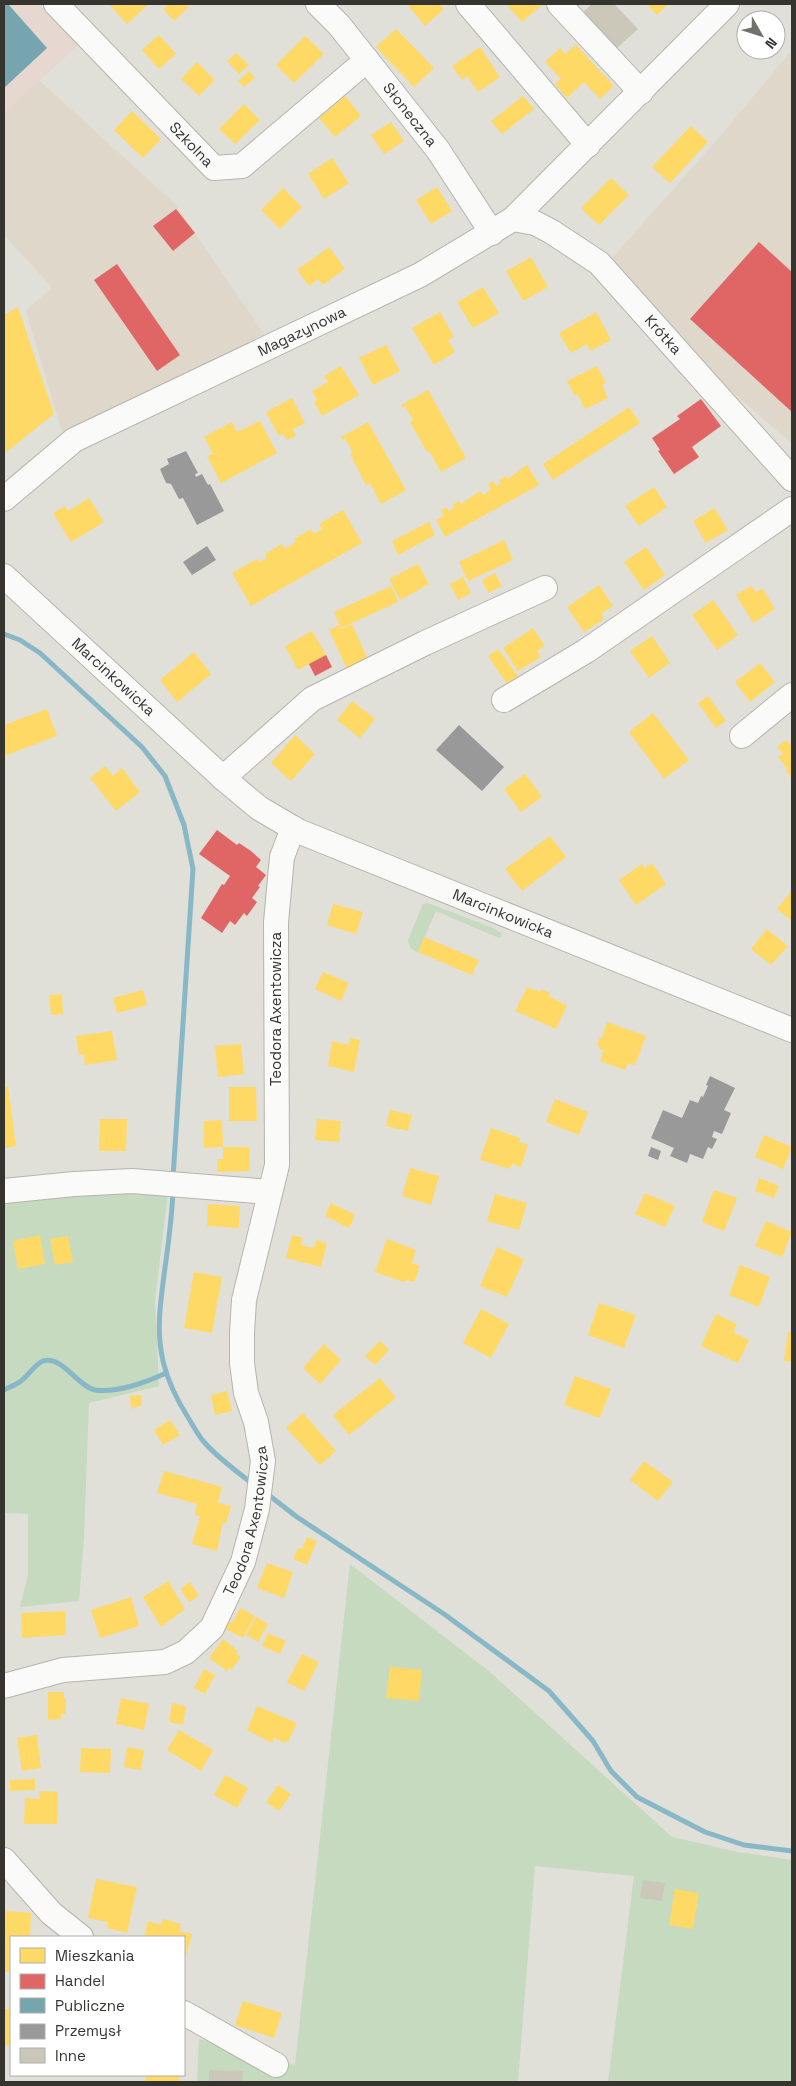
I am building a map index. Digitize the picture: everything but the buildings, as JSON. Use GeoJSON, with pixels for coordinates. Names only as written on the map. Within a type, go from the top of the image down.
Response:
{"type":"FeatureCollection","features":[{"type":"Feature","properties":{"kind":"street","name":"Szkolna"},"geometry":{"type":"LineString","coordinates":[[56,4],[214,168],[242,166],[367,60]]}},
{"type":"Feature","properties":{"kind":"street","name":"Słoneczna"},"geometry":{"type":"LineString","coordinates":[[318,4],[367,60],[438,150],[492,233]]}},
{"type":"Feature","properties":{"kind":"street"},"geometry":{"type":"LineString","coordinates":[[468,4],[588,145]]}},
{"type":"Feature","properties":{"kind":"street"},"geometry":{"type":"LineString","coordinates":[[559,4],[641,92]]}},
{"type":"Feature","properties":{"kind":"street","name":"Magazynowa"},"geometry":{"type":"LineString","coordinates":[[4,499],[74,440],[420,275],[513,219],[641,92],[724,5]]}},
{"type":"Feature","properties":{"kind":"street","name":"Krótka"},"geometry":{"type":"LineString","coordinates":[[513,219],[535,223],[599,263],[792,479]]}},
{"type":"Feature","properties":{"kind":"street"},"geometry":{"type":"LineString","coordinates":[[504,700],[586,651],[792,509]]}},
{"type":"Feature","properties":{"kind":"street","name":"Marcinkowicka"},"geometry":{"type":"LineString","coordinates":[[4,576],[223,778],[259,808],[294,828],[792,1030]]}},
{"type":"Feature","properties":{"kind":"street"},"geometry":{"type":"LineString","coordinates":[[223,778],[312,699],[426,643],[545,588]]}},
{"type":"Feature","properties":{"kind":"street"},"geometry":{"type":"LineString","coordinates":[[742,736],[792,695]]}},
{"type":"Feature","properties":{"kind":"street","name":"Teodora Axentowicza"},"geometry":{"type":"LineString","coordinates":[[4,1686],[63,1670],[165,1662],[186,1652],[212,1628],[243,1562],[258,1504],[262,1461],[256,1422],[246,1393],[242,1363],[244,1300],[277,1165],[276,939],[279,878],[282,856],[294,828]]}},
{"type":"Feature","properties":{"kind":"street"},"geometry":{"type":"LineString","coordinates":[[4,1192],[74,1184],[132,1181],[270,1192]]}},
{"type":"Feature","properties":{"kind":"street"},"geometry":{"type":"LineString","coordinates":[[4,1860],[51,1913],[80,1936]]}},
{"type":"Feature","properties":{"kind":"street"},"geometry":{"type":"LineString","coordinates":[[185,2014],[276,2065]]}},
{"type":"Feature","properties":{"kind":"shaded area"},"geometry":{"type":"Polygon","coordinates":[[[4,4],[39,4],[79,44],[4,113],[4,4]]]}},
{"type":"Feature","properties":{"kind":"shaded area"},"geometry":{"type":"Polygon","coordinates":[[[792,50],[792,444],[728,388],[608,263],[722,134],[784,60],[786,60],[792,50]]]}},
{"type":"Feature","properties":{"kind":"shaded area"},"geometry":{"type":"Polygon","coordinates":[[[39,80],[175,204],[264,334],[64,439],[26,311],[52,287],[4,235],[4,113],[39,80]]]}},
{"type":"Feature","properties":{"kind":"green space"},"geometry":{"type":"Polygon","coordinates":[[[428,903],[493,928],[501,933],[502,936],[499,938],[436,911],[418,952],[414,951],[408,940],[423,904],[428,903]]]}},
{"type":"Feature","properties":{"kind":"green space"},"geometry":{"type":"Polygon","coordinates":[[[168,1192],[155,1301],[159,1386],[89,1403],[84,1536],[79,1601],[20,1607],[28,1575],[28,1514],[4,1513],[4,1195],[168,1192]]]}},
{"type":"Feature","properties":{"kind":"green space"},"geometry":{"type":"Polygon","coordinates":[[[350,1564],[490,1672],[672,1837],[738,1852],[792,1860],[792,2082],[608,2082],[634,1876],[535,1866],[518,2082],[197,2082],[199,2039],[295,2065],[350,1564]]]}},
{"type":"Feature","properties":{"kind":"waterway"},"geometry":{"type":"LineString","coordinates":[[4,634],[20,640],[40,653],[142,747],[165,776],[184,825],[193,869],[173,1178]]}},
{"type":"Feature","properties":{"kind":"waterway"},"geometry":{"type":"LineString","coordinates":[[173,1189],[170,1231],[159,1317],[163,1362],[173,1391],[196,1431],[209,1448],[253,1484]]}},
{"type":"Feature","properties":{"kind":"waterway"},"geometry":{"type":"LineString","coordinates":[[4,1390],[17,1384],[43,1361],[50,1360],[63,1367],[89,1388],[95,1390],[122,1388],[166,1373]]}},
{"type":"Feature","properties":{"kind":"waterway"},"geometry":{"type":"LineString","coordinates":[[266,1493],[297,1517],[444,1614],[549,1691],[593,1741],[611,1771],[637,1797],[705,1832],[744,1845],[792,1851]]}}]}
